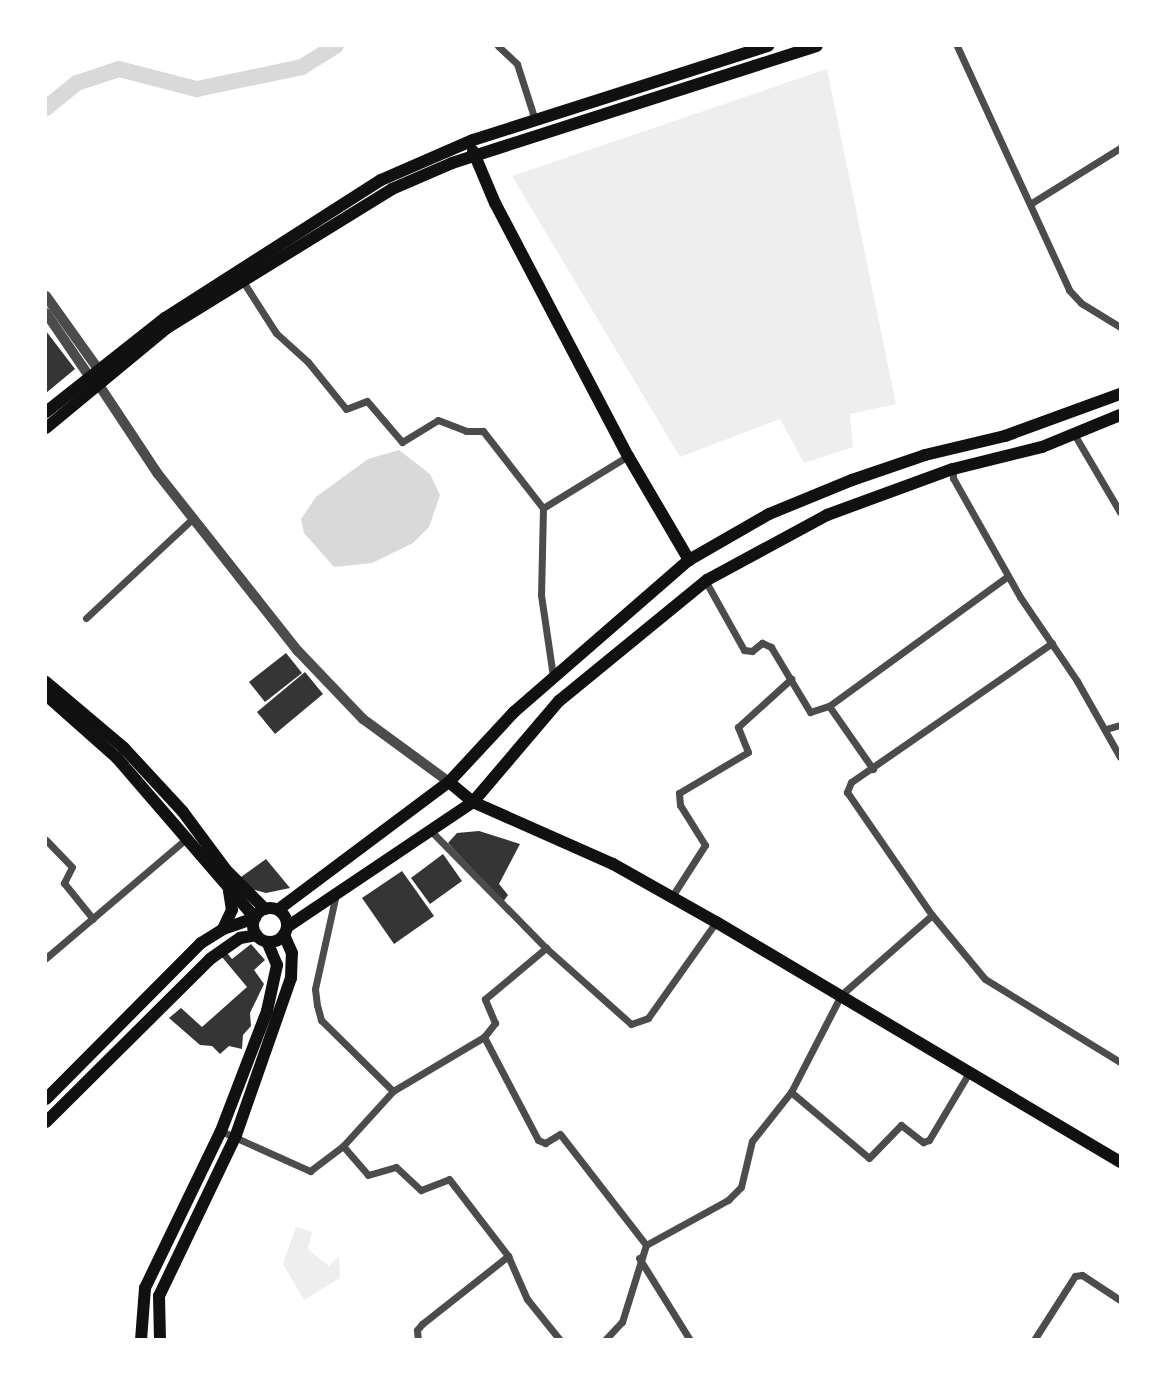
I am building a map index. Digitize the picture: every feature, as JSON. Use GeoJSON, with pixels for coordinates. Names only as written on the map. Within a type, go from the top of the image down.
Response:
{"type":"FeatureCollection","features":[{"type":"Feature","properties":{"kind":"main road"},"geometry":{"type":"LineString","coordinates":[[46,428],[95,376],[165,318],[381,180],[473,140],[768,46]]}},
{"type":"Feature","properties":{"kind":"main road"},"geometry":{"type":"LineString","coordinates":[[46,412],[95,376],[242,280],[392,189],[473,157],[817,46]]}},
{"type":"Feature","properties":{"kind":"main road"},"geometry":{"type":"LineString","coordinates":[[473,140],[473,157],[628,456],[689,560]]}},
{"type":"Feature","properties":{"kind":"main road"},"geometry":{"type":"LineString","coordinates":[[46,1099],[180,962],[223,929],[272,909],[449,782],[553,676],[689,560],[769,514],[946,450],[1005,436],[1121,394]]}},
{"type":"Feature","properties":{"kind":"main road"},"geometry":{"type":"LineString","coordinates":[[46,1122],[200,968],[240,938],[262,938],[286,931],[430,829],[473,802],[559,701],[706,582],[827,515],[953,469],[1042,447],[1121,415]]}},
{"type":"Feature","properties":{"kind":"main road"},"geometry":{"type":"LineString","coordinates":[[946,450],[953,469]]}},
{"type":"Feature","properties":{"kind":"main road"},"geometry":{"type":"LineString","coordinates":[[46,682],[124,748],[183,811],[226,870],[272,909],[286,931],[292,953],[291,978],[236,1135],[159,1296],[160,1339]]}},
{"type":"Feature","properties":{"kind":"main road"},"geometry":{"type":"LineString","coordinates":[[46,695],[117,758],[187,838],[255,918],[262,938],[277,965],[267,1011],[221,1131],[145,1288],[141,1339]]}},
{"type":"Feature","properties":{"kind":"main road"},"geometry":{"type":"LineString","coordinates":[[449,782],[473,802],[613,864],[716,922],[1121,1161]]}},
{"type":"Feature","properties":{"kind":"main road"},"geometry":{"type":"LineString","coordinates":[[223,929],[232,909],[229,890]]}},
{"type":"Feature","properties":{"kind":"street"},"geometry":{"type":"LineString","coordinates":[[498,46],[517,64],[536,121]]}},
{"type":"Feature","properties":{"kind":"street"},"geometry":{"type":"LineString","coordinates":[[957,46],[1069,290],[1081,303],[1121,327]]}},
{"type":"Feature","properties":{"kind":"street"},"geometry":{"type":"LineString","coordinates":[[1030,204],[1121,148]]}},
{"type":"Feature","properties":{"kind":"street"},"geometry":{"type":"LineString","coordinates":[[242,280],[276,333],[308,362],[346,410],[367,401],[402,442],[438,420],[466,431],[483,432],[543,508],[541,595],[553,676]]}},
{"type":"Feature","properties":{"kind":"street"},"geometry":{"type":"LineString","coordinates":[[46,296],[95,376],[192,519],[298,652],[354,709],[449,782]]}},
{"type":"Feature","properties":{"kind":"street"},"geometry":{"type":"LineString","coordinates":[[46,313],[95,376]]}},
{"type":"Feature","properties":{"kind":"street"},"geometry":{"type":"LineString","coordinates":[[1074,433],[1121,512]]}},
{"type":"Feature","properties":{"kind":"street"},"geometry":{"type":"LineString","coordinates":[[543,508],[628,456]]}},
{"type":"Feature","properties":{"kind":"street"},"geometry":{"type":"LineString","coordinates":[[953,469],[953,478],[1008,576],[1106,729],[1121,757]]}},
{"type":"Feature","properties":{"kind":"street"},"geometry":{"type":"LineString","coordinates":[[86,618],[192,519]]}},
{"type":"Feature","properties":{"kind":"street"},"geometry":{"type":"LineString","coordinates":[[706,582],[744,650],[766,643],[810,712],[829,706],[1008,576]]}},
{"type":"Feature","properties":{"kind":"street"},"geometry":{"type":"LineString","coordinates":[[1052,643],[851,782],[847,792],[932,915],[985,979],[1121,1062]]}},
{"type":"Feature","properties":{"kind":"street"},"geometry":{"type":"LineString","coordinates":[[671,898],[705,845],[680,805],[679,793],[748,752],[738,727],[791,679]]}},
{"type":"Feature","properties":{"kind":"street"},"geometry":{"type":"LineString","coordinates":[[829,706],[873,769]]}},
{"type":"Feature","properties":{"kind":"street"},"geometry":{"type":"LineString","coordinates":[[1106,729],[1121,725]]}},
{"type":"Feature","properties":{"kind":"street"},"geometry":{"type":"LineString","coordinates":[[430,829],[546,948],[637,1026],[648,1018],[716,922]]}},
{"type":"Feature","properties":{"kind":"street"},"geometry":{"type":"LineString","coordinates":[[46,958],[187,838]]}},
{"type":"Feature","properties":{"kind":"street"},"geometry":{"type":"LineString","coordinates":[[46,840],[72,867],[64,883],[93,919]]}},
{"type":"Feature","properties":{"kind":"street"},"geometry":{"type":"LineString","coordinates":[[336,894],[315,989],[321,1020],[393,1091]]}},
{"type":"Feature","properties":{"kind":"street"},"geometry":{"type":"LineString","coordinates":[[605,1339],[622,1322],[639,1258],[646,1245],[734,1194],[741,1187],[752,1141],[791,1092],[841,995],[932,915]]}},
{"type":"Feature","properties":{"kind":"street"},"geometry":{"type":"LineString","coordinates":[[221,1131],[282,1154],[305,1171],[343,1146],[393,1091],[484,1037],[495,1023],[485,999],[546,948]]}},
{"type":"Feature","properties":{"kind":"street"},"geometry":{"type":"LineString","coordinates":[[484,1037],[538,1140],[545,1143],[560,1134],[646,1245]]}},
{"type":"Feature","properties":{"kind":"street"},"geometry":{"type":"LineString","coordinates":[[791,1092],[869,1158],[901,1125],[923,1142],[929,1140],[970,1071]]}},
{"type":"Feature","properties":{"kind":"street"},"geometry":{"type":"LineString","coordinates":[[343,1146],[368,1175],[396,1167],[421,1190],[449,1180],[508,1256],[527,1299],[561,1339]]}},
{"type":"Feature","properties":{"kind":"street"},"geometry":{"type":"LineString","coordinates":[[418,1339],[416,1329],[508,1256]]}},
{"type":"Feature","properties":{"kind":"street"},"geometry":{"type":"LineString","coordinates":[[639,1258],[690,1339]]}},
{"type":"Feature","properties":{"kind":"street"},"geometry":{"type":"LineString","coordinates":[[1034,1339],[1075,1276],[1082,1275],[1121,1300]]}},
{"type":"Feature","properties":{"kind":"shaded area"},"geometry":{"type":"Polygon","coordinates":[[[827,69],[896,404],[850,414],[853,447],[804,463],[780,419],[680,457],[512,176],[827,69]]]}},
{"type":"Feature","properties":{"kind":"shaded area"},"geometry":{"type":"Polygon","coordinates":[[[399,450],[430,474],[440,495],[429,527],[413,543],[372,563],[334,567],[304,533],[301,519],[316,497],[368,459],[399,450]]]}},
{"type":"Feature","properties":{"kind":"shaded area"},"geometry":{"type":"Polygon","coordinates":[[[296,1227],[312,1232],[308,1249],[329,1266],[339,1256],[340,1278],[304,1300],[283,1264],[296,1227]]]}},
{"type":"Feature","properties":{"kind":"building"},"geometry":{"type":"Polygon","coordinates":[[[46,331],[75,369],[46,393],[46,331]]]}},
{"type":"Feature","properties":{"kind":"building"},"geometry":{"type":"Polygon","coordinates":[[[286,653],[302,673],[265,702],[249,682],[286,653]]]}},
{"type":"Feature","properties":{"kind":"building"},"geometry":{"type":"Polygon","coordinates":[[[305,672],[323,694],[275,734],[257,712],[305,672]]]}},
{"type":"Feature","properties":{"kind":"building"},"geometry":{"type":"Polygon","coordinates":[[[479,831],[520,844],[499,884],[508,895],[503,902],[448,843],[457,833],[479,831]]]}},
{"type":"Feature","properties":{"kind":"building"},"geometry":{"type":"Polygon","coordinates":[[[443,854],[462,881],[430,904],[411,878],[443,854]]]}},
{"type":"Feature","properties":{"kind":"building"},"geometry":{"type":"Polygon","coordinates":[[[266,859],[290,888],[266,893],[251,889],[241,877],[266,859]]]}},
{"type":"Feature","properties":{"kind":"building"},"geometry":{"type":"Polygon","coordinates":[[[402,871],[434,916],[394,944],[362,898],[402,871]]]}},
{"type":"Feature","properties":{"kind":"building"},"geometry":{"type":"Polygon","coordinates":[[[251,944],[265,960],[254,970],[264,984],[250,1013],[251,1026],[243,1035],[242,1049],[229,1046],[220,1054],[212,1046],[200,1045],[169,1018],[181,1008],[202,1027],[247,987],[222,957],[227,953],[232,959],[251,944]]]}},
{"type":"Feature","properties":{"kind":"waterway"},"geometry":{"type":"LineString","coordinates":[[46,108],[77,83],[119,69],[197,89],[302,67],[336,46]]}}]}
